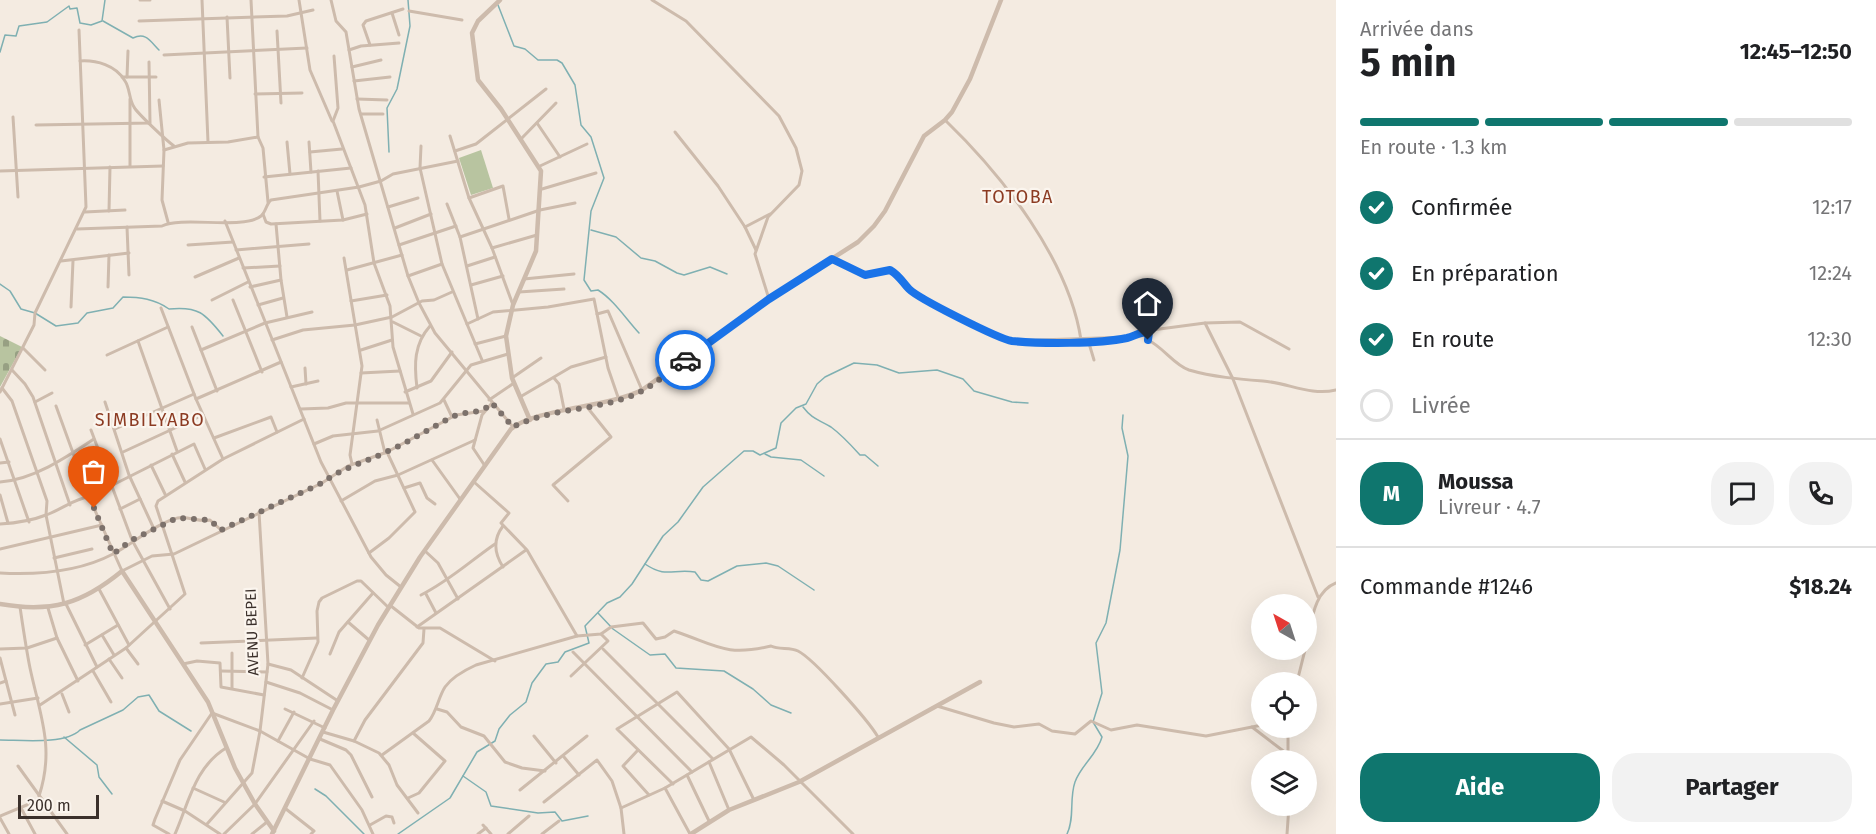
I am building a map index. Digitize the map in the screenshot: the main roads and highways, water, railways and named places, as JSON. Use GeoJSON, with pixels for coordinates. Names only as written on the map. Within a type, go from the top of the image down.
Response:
{"type":"FeatureCollection","features":[{"type":"Feature","properties":{"kind":"waterway"},"geometry":{"type":"LineString","coordinates":[[0,52],[5,35],[16,36],[19,26],[47,22],[69,6],[70,9],[77,8],[80,23],[91,25],[102,21],[105,0]]}},
{"type":"Feature","properties":{"kind":"waterway"},"geometry":{"type":"LineString","coordinates":[[389,152],[387,108],[397,89],[410,26],[408,0]]}},
{"type":"Feature","properties":{"kind":"waterway"},"geometry":{"type":"LineString","coordinates":[[498,5],[514,46],[525,49],[538,60],[557,60],[562,63],[575,85],[581,125],[591,137],[604,178],[591,211],[584,280],[591,291],[598,290],[609,299],[639,333]]}},
{"type":"Feature","properties":{"kind":"waterway"},"geometry":{"type":"LineString","coordinates":[[103,21],[133,38],[145,37],[159,50]]}},
{"type":"Feature","properties":{"kind":"waterway"},"geometry":{"type":"LineString","coordinates":[[591,230],[616,237],[641,258],[655,261],[677,273],[684,275],[710,267],[727,274]]}},
{"type":"Feature","properties":{"kind":"waterway"},"geometry":{"type":"LineString","coordinates":[[0,284],[10,291],[21,309],[35,313],[56,326],[78,323],[87,313],[113,308],[123,297],[135,297],[153,301],[169,309],[194,310],[206,317],[223,336]]}},
{"type":"Feature","properties":{"kind":"waterway"},"geometry":{"type":"LineString","coordinates":[[398,834],[450,798],[477,752],[495,741],[499,729],[510,715],[526,702],[532,683],[546,664],[558,662],[565,652],[589,643],[585,626],[607,603],[620,597],[632,584],[663,536],[678,522],[703,487],[744,451],[753,451],[760,455],[776,448],[781,423],[796,408],[806,404],[817,384],[825,377],[854,363],[877,365],[899,373],[937,370],[963,379],[974,391],[1012,402],[1028,403]]}},
{"type":"Feature","properties":{"kind":"waterway"},"geometry":{"type":"LineString","coordinates":[[803,407],[813,417],[839,433],[860,455],[865,455],[878,466]]}},
{"type":"Feature","properties":{"kind":"waterway"},"geometry":{"type":"LineString","coordinates":[[1067,834],[1071,822],[1075,782],[1097,749],[1102,737],[1093,722],[1102,693],[1096,643],[1106,623],[1120,550],[1128,456],[1122,428],[1123,415]]}},
{"type":"Feature","properties":{"kind":"waterway"},"geometry":{"type":"LineString","coordinates":[[765,454],[771,457],[801,460],[824,476]]}},
{"type":"Feature","properties":{"kind":"waterway"},"geometry":{"type":"LineString","coordinates":[[645,564],[665,572],[695,572],[701,580],[708,581],[737,566],[766,563],[778,566],[814,590]]}},
{"type":"Feature","properties":{"kind":"waterway"},"geometry":{"type":"LineString","coordinates":[[598,613],[613,629],[650,655],[665,654],[676,668],[724,671],[753,689],[771,705],[791,713]]}},
{"type":"Feature","properties":{"kind":"waterway"},"geometry":{"type":"LineString","coordinates":[[0,740],[42,741],[64,738],[123,710],[138,697],[149,695],[159,711],[191,731]]}},
{"type":"Feature","properties":{"kind":"waterway"},"geometry":{"type":"LineString","coordinates":[[64,737],[97,765],[99,777],[112,794]]}},
{"type":"Feature","properties":{"kind":"waterway"},"geometry":{"type":"LineString","coordinates":[[463,776],[486,792],[491,806],[538,813],[555,812],[562,821],[588,816]]}},
{"type":"Feature","properties":{"kind":"waterway"},"geometry":{"type":"LineString","coordinates":[[315,789],[326,796],[364,834]]}},
{"type":"Feature","properties":{"kind":"district","name":"TOTOBA"},"geometry":{"type":"Point","coordinates":[1018,197]}},
{"type":"Feature","properties":{"kind":"district","name":"SIMBILYABO"},"geometry":{"type":"Point","coordinates":[150,420]}}]}
